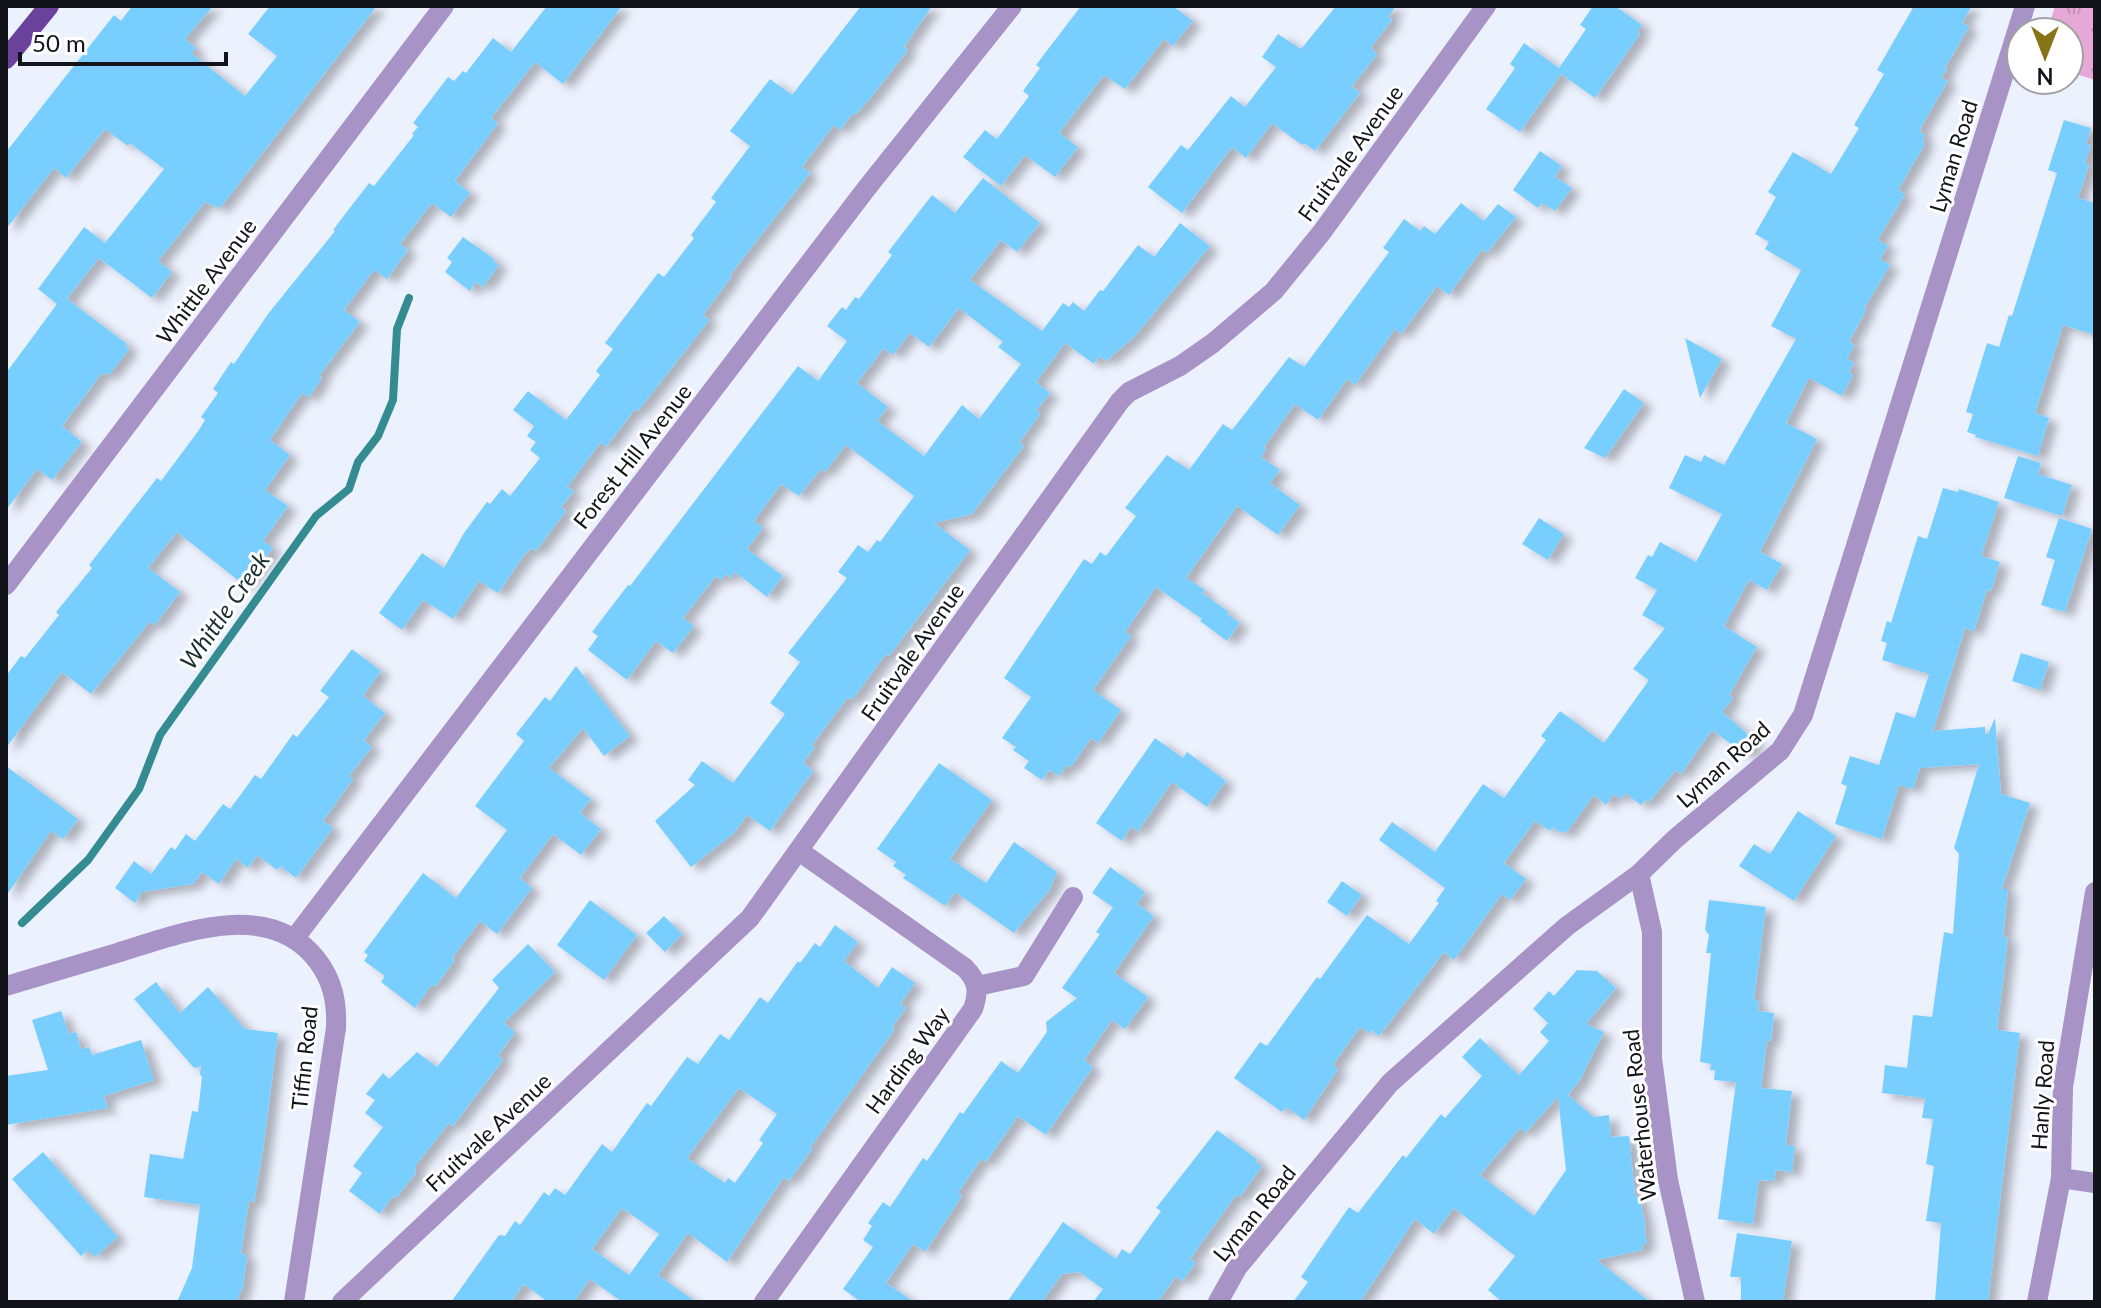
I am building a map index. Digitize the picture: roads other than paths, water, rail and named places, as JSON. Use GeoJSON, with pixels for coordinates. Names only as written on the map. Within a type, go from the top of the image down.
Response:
{"type":"FeatureCollection","features":[{"type":"Feature","properties":{"kind":"main road"},"geometry":{"type":"LineString","coordinates":[[6,59],[49,6]]}},
{"type":"Feature","properties":{"kind":"street","name":"Whittle Avenue"},"geometry":{"type":"LineString","coordinates":[[6,585],[444,6]]}},
{"type":"Feature","properties":{"kind":"street","name":"Forest Hill Avenue"},"geometry":{"type":"LineString","coordinates":[[294,939],[857,202],[1012,6]]}},
{"type":"Feature","properties":{"kind":"street","name":"Fruitvale Avenue"},"geometry":{"type":"LineString","coordinates":[[342,1302],[735,934],[799,851],[1120,401],[1129,392],[1180,366],[1213,343],[1274,291],[1322,232],[1486,6]]}},
{"type":"Feature","properties":{"kind":"street","name":"Lyman Road"},"geometry":{"type":"LineString","coordinates":[[1218,1302],[1237,1268],[1390,1083],[1567,926],[1639,874],[1675,839],[1780,751],[1803,715],[2025,6]]}},
{"type":"Feature","properties":{"kind":"street"},"geometry":{"type":"LineString","coordinates":[[799,851],[965,968],[977,986],[1024,976],[1073,897]]}},
{"type":"Feature","properties":{"kind":"street","name":"Waterhouse Road"},"geometry":{"type":"LineString","coordinates":[[1639,874],[1652,932],[1652,1058],[1666,1164],[1695,1302]]}},
{"type":"Feature","properties":{"kind":"street","name":"Hanly Road"},"geometry":{"type":"LineString","coordinates":[[2037,1302],[2061,1178],[2063,1087],[2095,892]]}},
{"type":"Feature","properties":{"kind":"street","name":"Tiffin Road"},"geometry":{"type":"LineString","coordinates":[[6,986],[210,927],[255,925],[294,939],[311,952],[333,988],[336,1028],[294,1302]]}},
{"type":"Feature","properties":{"kind":"street","name":"Harding Way"},"geometry":{"type":"LineString","coordinates":[[764,1302],[973,1009],[977,986]]}},
{"type":"Feature","properties":{"kind":"street"},"geometry":{"type":"LineString","coordinates":[[2061,1178],[2095,1183]]}},
{"type":"Feature","properties":{"kind":"waterway","name":"Whittle Creek"},"geometry":{"type":"LineString","coordinates":[[22,923],[88,860],[139,789],[160,735],[316,516],[349,489],[358,462],[378,436],[393,400],[397,329],[409,298]]}}]}
